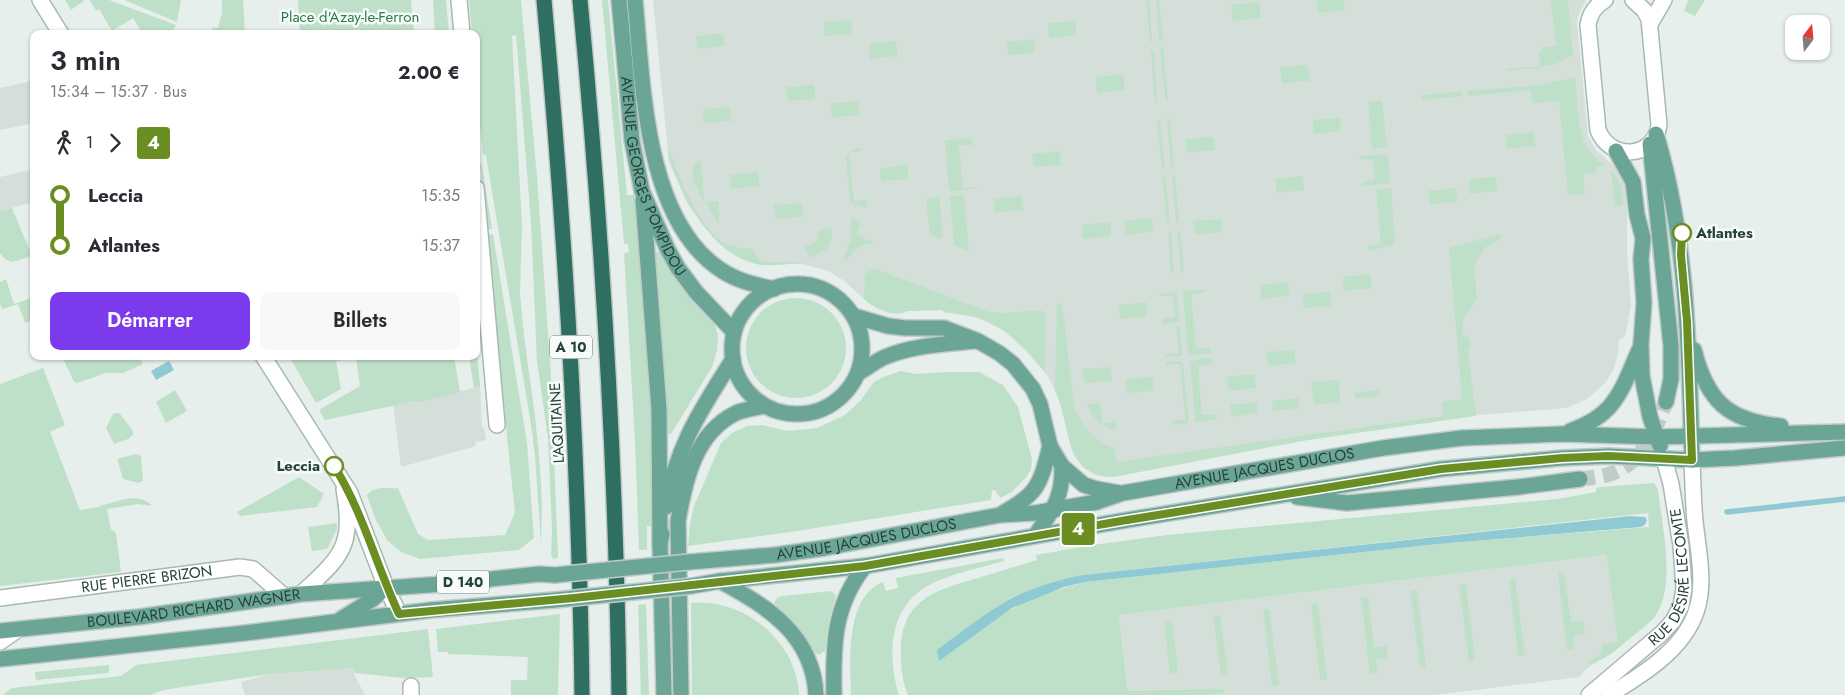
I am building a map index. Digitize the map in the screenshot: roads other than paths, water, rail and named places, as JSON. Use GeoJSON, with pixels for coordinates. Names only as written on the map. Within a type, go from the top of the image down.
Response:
{"type":"FeatureCollection","features":[{"type":"Feature","properties":{"kind":"highway","name":"L'AQUITAINE"},"geometry":{"type":"LineString","coordinates":[[544,0],[561,201],[574,414],[580,559],[582,695]]}},
{"type":"Feature","properties":{"kind":"highway","name":"A 10"},"geometry":{"type":"LineString","coordinates":[[580,0],[597,198],[610,404],[619,695]]}},
{"type":"Feature","properties":{"kind":"main road","name":"AVENUE GEORGES POMPIDOU"},"geometry":{"type":"LineString","coordinates":[[619,0],[632,141],[642,191],[678,268],[696,292],[734,332]]}},
{"type":"Feature","properties":{"kind":"main road","name":"AVENUE GEORGES POMPIDOU"},"geometry":{"type":"LineString","coordinates":[[635,0],[649,138],[658,173],[671,205],[689,238],[714,265],[742,280],[774,289]]}},
{"type":"Feature","properties":{"kind":"main road"},"geometry":{"type":"LineString","coordinates":[[1653,139],[1669,182],[1681,255],[1687,321],[1692,460]]}},
{"type":"Feature","properties":{"kind":"main road"},"geometry":{"type":"LineString","coordinates":[[1653,139],[1671,346],[1671,379],[1666,402]]}},
{"type":"Feature","properties":{"kind":"main road"},"geometry":{"type":"LineString","coordinates":[[1616,151],[1633,182],[1642,238],[1641,258],[1644,303],[1641,344],[1642,376],[1650,417],[1664,459]]}},
{"type":"Feature","properties":{"kind":"main road"},"geometry":{"type":"LineString","coordinates":[[642,191],[659,409],[664,695]]}},
{"type":"Feature","properties":{"kind":"main road"},"geometry":{"type":"LineString","coordinates":[[804,284],[820,288],[835,296],[854,316],[860,330],[862,359],[858,374],[849,390],[836,402],[819,411],[801,414],[782,413],[765,406],[750,394],[738,378],[733,359],[734,332],[740,318],[749,306],[761,296],[774,289],[804,284]]}},
{"type":"Feature","properties":{"kind":"main road"},"geometry":{"type":"LineString","coordinates":[[854,316],[888,326],[944,328],[978,341],[999,353],[1013,364],[1033,389],[1040,404],[1050,446],[1062,466],[1084,484],[1097,489],[1123,493]]}},
{"type":"Feature","properties":{"kind":"main road"},"geometry":{"type":"LineString","coordinates":[[1687,321],[1698,366],[1708,386],[1716,399],[1734,414],[1761,424],[1845,431]]}},
{"type":"Feature","properties":{"kind":"main road"},"geometry":{"type":"LineString","coordinates":[[858,374],[874,363],[896,354],[923,347],[978,341]]}},
{"type":"Feature","properties":{"kind":"main road"},"geometry":{"type":"LineString","coordinates":[[1562,434],[1588,424],[1606,411],[1617,399],[1641,344]]}},
{"type":"Feature","properties":{"kind":"main road"},"geometry":{"type":"LineString","coordinates":[[660,543],[673,472],[681,448],[733,359]]}},
{"type":"Feature","properties":{"kind":"main road"},"geometry":{"type":"LineString","coordinates":[[681,695],[678,521],[688,476],[706,437],[719,423],[737,413],[765,406]]}},
{"type":"Feature","properties":{"kind":"main road","name":"AVENUE JACQUES DUCLOS"},"geometry":{"type":"LineString","coordinates":[[689,562],[774,555],[825,548],[1000,515],[1050,513],[1097,502],[1123,493],[1383,448],[1462,438],[1562,434],[1657,437],[1845,431]]}},
{"type":"Feature","properties":{"kind":"main road"},"geometry":{"type":"LineString","coordinates":[[1000,515],[1022,502],[1038,486],[1050,446]]}},
{"type":"Feature","properties":{"kind":"main road","name":"AVENUE JACQUES DUCLOS"},"geometry":{"type":"LineString","coordinates":[[691,586],[720,581],[865,566],[1380,478],[1503,462],[1608,456],[1692,460],[1845,448]]}},
{"type":"Feature","properties":{"kind":"main road"},"geometry":{"type":"LineString","coordinates":[[1035,536],[1050,513],[1061,490],[1062,466]]}},
{"type":"Feature","properties":{"kind":"main road"},"geometry":{"type":"LineString","coordinates":[[1280,495],[1347,502],[1509,488],[1580,479]]}},
{"type":"Feature","properties":{"kind":"main road","name":"BOULEVARD RICHARD WAGNER"},"geometry":{"type":"LineString","coordinates":[[0,631],[139,617],[301,594],[386,586],[443,584],[540,574],[555,575],[689,562]]}},
{"type":"Feature","properties":{"kind":"main road"},"geometry":{"type":"LineString","coordinates":[[834,695],[834,653],[839,616],[845,596],[855,578],[865,566]]}},
{"type":"Feature","properties":{"kind":"main road"},"geometry":{"type":"LineString","coordinates":[[720,581],[762,605],[796,637],[811,667],[816,695]]}},
{"type":"Feature","properties":{"kind":"main road","name":"BOULEVARD RICHARD WAGNER"},"geometry":{"type":"LineString","coordinates":[[337,622],[373,599],[386,586]]}},
{"type":"Feature","properties":{"kind":"main road","name":"BOULEVARD RICHARD WAGNER"},"geometry":{"type":"LineString","coordinates":[[0,659],[431,610],[691,586]]}},
{"type":"Feature","properties":{"kind":"street"},"geometry":{"type":"LineString","coordinates":[[40,0],[58,30]]}},
{"type":"Feature","properties":{"kind":"street"},"geometry":{"type":"LineString","coordinates":[[459,0],[462,30]]}},
{"type":"Feature","properties":{"kind":"street"},"geometry":{"type":"LineString","coordinates":[[1604,0],[1592,12],[1588,33],[1598,130],[1602,140],[1616,151],[1632,152],[1653,139],[1659,120],[1650,24],[1647,14],[1633,0]]}},
{"type":"Feature","properties":{"kind":"street"},"geometry":{"type":"LineString","coordinates":[[1650,24],[1664,0]]}},
{"type":"Feature","properties":{"kind":"street"},"geometry":{"type":"LineString","coordinates":[[480,251],[497,425]]}},
{"type":"Feature","properties":{"kind":"street"},"geometry":{"type":"LineString","coordinates":[[266,360],[343,480],[356,504],[386,586],[399,614]]}},
{"type":"Feature","properties":{"kind":"street","name":"RUE DÉSIRÉ LECOMTE"},"geometry":{"type":"LineString","coordinates":[[1590,695],[1662,633],[1673,621],[1681,606],[1684,588],[1681,546],[1671,484],[1664,459]]}},
{"type":"Feature","properties":{"kind":"street","name":"RUE DÉSIRÉ LECOMTE"},"geometry":{"type":"LineString","coordinates":[[1609,695],[1648,670],[1673,648],[1696,613],[1700,588],[1700,570],[1693,497],[1692,460]]}},
{"type":"Feature","properties":{"kind":"street"},"geometry":{"type":"LineString","coordinates":[[301,594],[335,561],[344,547],[348,532],[349,513],[343,480]]}},
{"type":"Feature","properties":{"kind":"street","name":"RUE PIERRE BRIZON"},"geometry":{"type":"LineString","coordinates":[[0,598],[240,567],[253,569],[284,596]]}},
{"type":"Feature","properties":{"kind":"street"},"geometry":{"type":"LineString","coordinates":[[0,642],[17,630]]}},
{"type":"Feature","properties":{"kind":"water"},"geometry":{"type":"Polygon","coordinates":[[[169,361],[174,370],[156,380],[151,371],[169,361]]]}},
{"type":"Feature","properties":{"kind":"water"},"geometry":{"type":"Polygon","coordinates":[[[1630,516],[1645,517],[1647,520],[1645,525],[1641,527],[1438,544],[1085,582],[1064,587],[1012,608],[939,661],[937,650],[998,606],[1034,588],[1073,577],[1630,516]]]}},
{"type":"Feature","properties":{"kind":"waterway"},"geometry":{"type":"LineString","coordinates":[[1727,512],[1845,499]]}},
{"type":"Feature","properties":{"kind":"tunnel"},"geometry":{"type":"LineString","coordinates":[[1580,479],[1607,475],[1629,464],[1638,456],[1657,424],[1666,402]]}},
{"type":"Feature","properties":{"kind":"place","name":"Atlantes"},"geometry":{"type":"Point","coordinates":[1682,233]}},
{"type":"Feature","properties":{"kind":"place","name":"Leccia"},"geometry":{"type":"Point","coordinates":[334,466]}},
{"type":"Feature","properties":{"kind":"park label","name":"Place d'Azay-le-Ferron"},"geometry":{"type":"Point","coordinates":[350,17]}}]}
